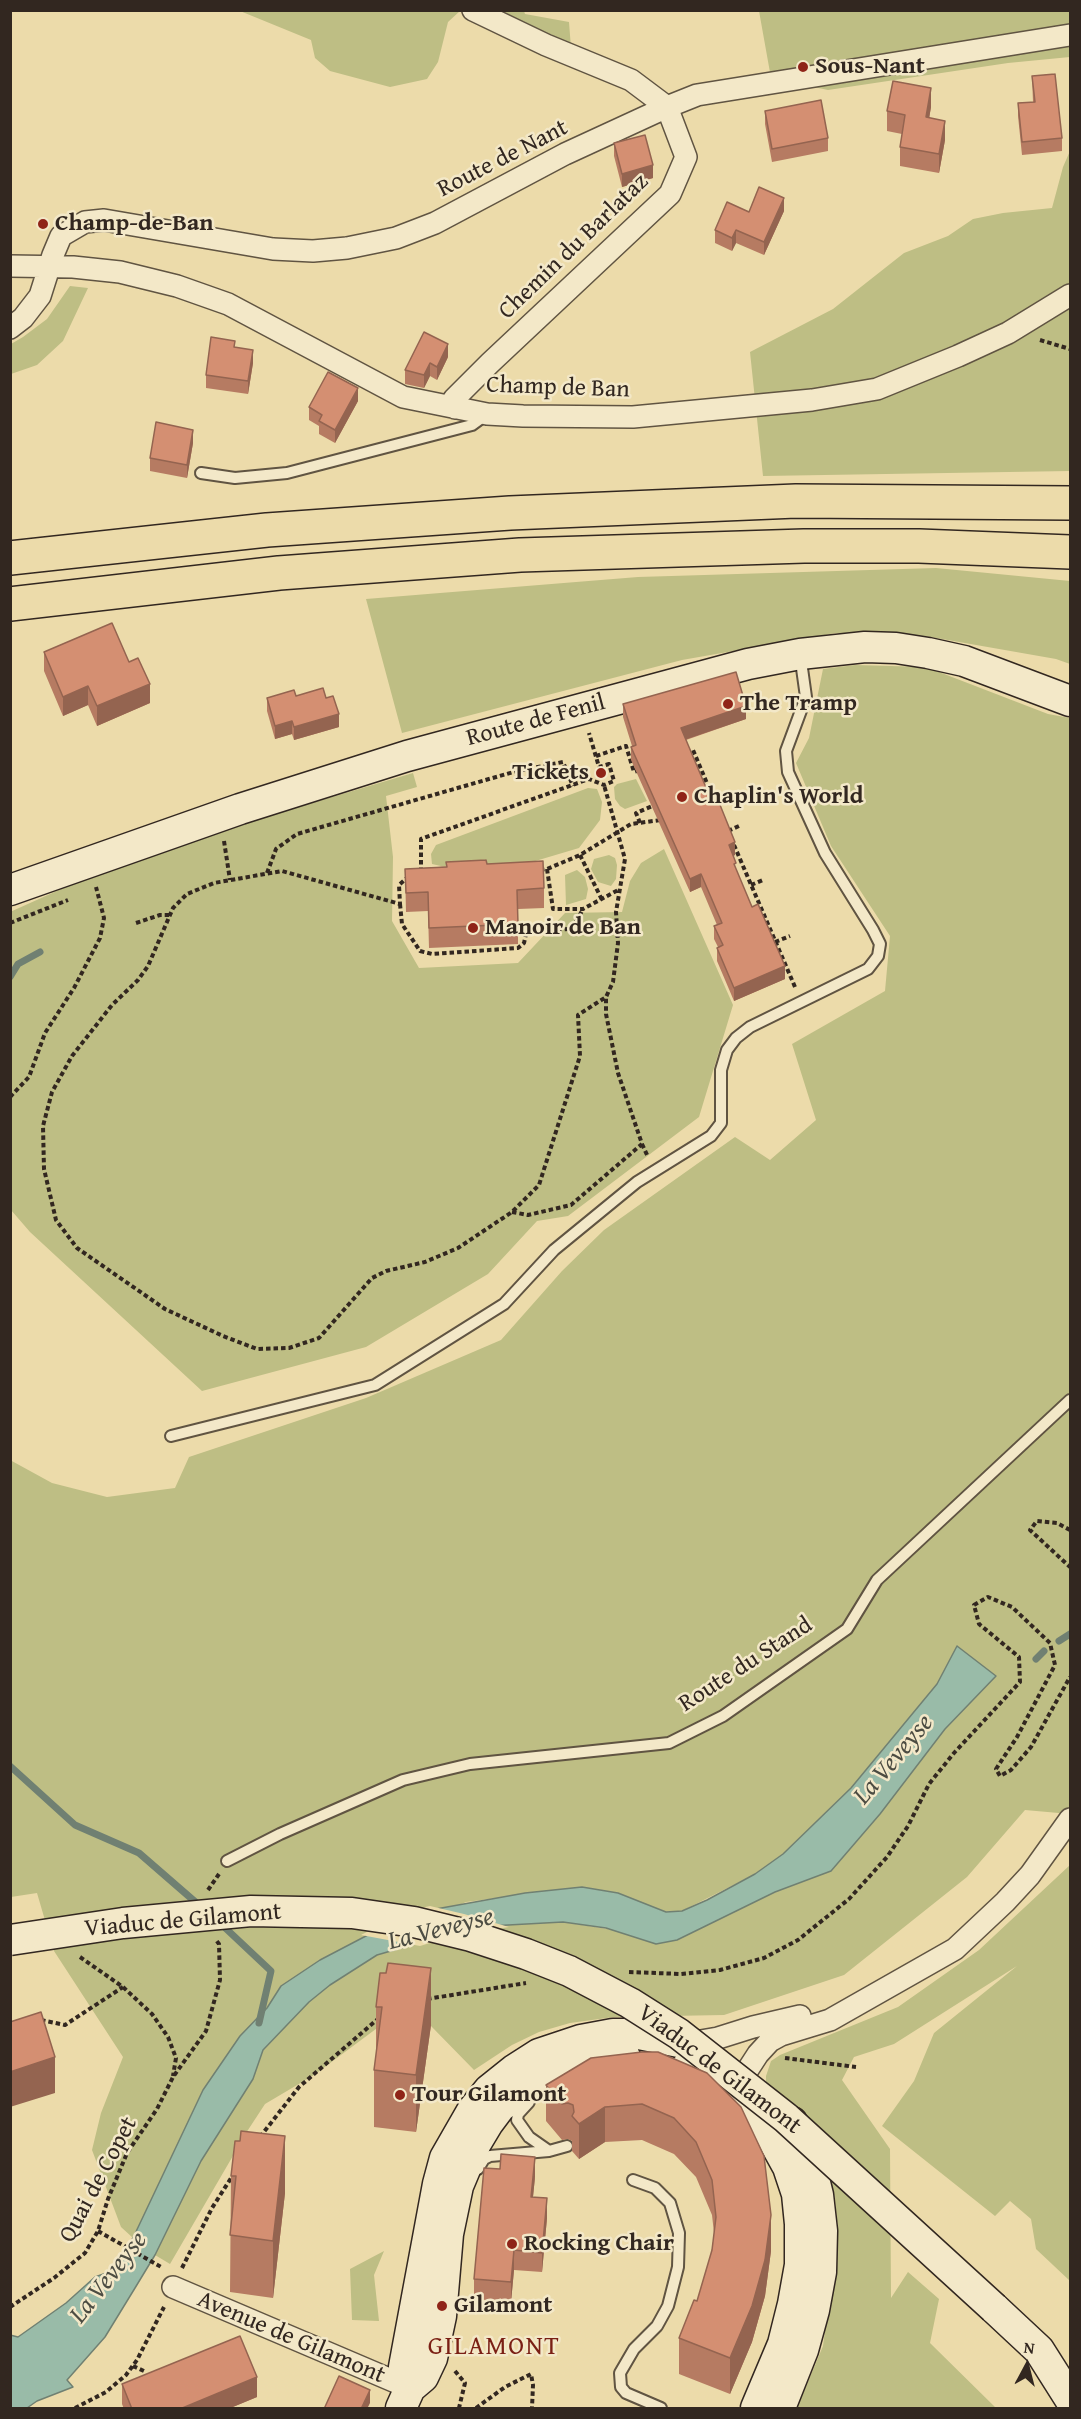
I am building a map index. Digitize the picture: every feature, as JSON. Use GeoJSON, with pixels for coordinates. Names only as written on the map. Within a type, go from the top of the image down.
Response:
{"type":"FeatureCollection","features":[{"type":"Feature","properties":{"kind":"highway"},"geometry":{"type":"LineString","coordinates":[[10,558],[267,530],[487,514],[796,501],[921,500],[1071,503]]}},
{"type":"Feature","properties":{"kind":"highway"},"geometry":{"type":"LineString","coordinates":[[10,604],[279,573],[520,555],[804,546],[930,546],[1071,552]]}},
{"type":"Feature","properties":{"kind":"street"},"geometry":{"type":"LineString","coordinates":[[473,10],[546,45],[631,80],[667,106]]}},
{"type":"Feature","properties":{"kind":"street","name":"Route de Nant"},"geometry":{"type":"LineString","coordinates":[[10,328],[23,318],[40,296],[49,266],[62,236],[85,222],[104,220],[273,249],[314,251],[347,248],[396,238],[435,223],[565,154],[667,106],[697,95],[1071,35]]}},
{"type":"Feature","properties":{"kind":"street","name":"Chemin du Barlataz"},"geometry":{"type":"LineString","coordinates":[[455,408],[454,399],[490,363],[670,194],[686,157],[667,106]]}},
{"type":"Feature","properties":{"kind":"street","name":"Champ de Ban"},"geometry":{"type":"LineString","coordinates":[[10,266],[49,266],[120,272],[188,290],[228,304],[403,397],[487,414],[633,417],[812,400],[877,389],[1008,333],[1071,295]]}},
{"type":"Feature","properties":{"kind":"street","name":"Route de Fenil"},"geometry":{"type":"LineString","coordinates":[[10,890],[240,809],[407,756],[748,664],[800,654],[865,647],[928,652],[964,661],[1071,701]]}},
{"type":"Feature","properties":{"kind":"street"},"geometry":{"type":"LineString","coordinates":[[751,2064],[770,2041],[781,2035],[830,2020],[955,1949],[1030,1875],[1071,1819]]}},
{"type":"Feature","properties":{"kind":"street","name":"Viaduc de Gilamont"},"geometry":{"type":"LineString","coordinates":[[10,1940],[123,1923],[251,1911],[352,1913],[414,1922],[471,1936],[568,1971],[630,2003],[679,2034],[786,2118],[1039,2350],[1071,2399]]}},
{"type":"Feature","properties":{"kind":"street"},"geometry":{"type":"LineString","coordinates":[[689,2043],[853,2005]]}},
{"type":"Feature","properties":{"kind":"street","name":"Avenue de Gilamont"},"geometry":{"type":"LineString","coordinates":[[405,2398],[404,2367],[438,2184],[445,2158],[472,2111],[489,2090],[539,2054],[580,2040],[613,2034],[639,2034],[689,2043],[717,2056],[751,2064],[766,2091],[798,2131],[807,2150],[818,2195],[822,2231],[820,2272],[814,2310],[803,2350],[780,2409]]}},
{"type":"Feature","properties":{"kind":"street","name":"Avenue de Gilamont"},"geometry":{"type":"LineString","coordinates":[[405,2398],[423,2376],[432,2358],[441,2316],[448,2234],[458,2186],[476,2143],[488,2123],[500,2108],[525,2087],[555,2072],[608,2057],[634,2056],[658,2059],[710,2080],[745,2104],[767,2129],[788,2167],[797,2193],[800,2265],[783,2344],[756,2409]]}},
{"type":"Feature","properties":{"kind":"street","name":"Avenue de Gilamont"},"geometry":{"type":"LineString","coordinates":[[171,2276],[405,2398]]}},
{"type":"Feature","properties":{"kind":"street","name":"Viaduc de Gilamont"},"geometry":{"type":"LineString","coordinates":[[1039,2350],[1059,2359],[1071,2368]]}},
{"type":"Feature","properties":{"kind":"lane"},"geometry":{"type":"LineString","coordinates":[[201,473],[235,478],[286,473],[472,425],[487,414]]}},
{"type":"Feature","properties":{"kind":"lane"},"geometry":{"type":"LineString","coordinates":[[171,1436],[375,1384],[504,1304],[554,1250],[637,1182],[711,1136],[721,1123],[721,1070],[727,1050],[736,1038],[750,1027],[868,969],[878,957],[880,944],[825,853],[788,772],[786,751],[806,697],[800,654]]}},
{"type":"Feature","properties":{"kind":"lane","name":"Route du Stand"},"geometry":{"type":"LineString","coordinates":[[227,1862],[280,1834],[403,1780],[470,1764],[669,1743],[723,1716],[847,1629],[877,1580],[1071,1400]]}},
{"type":"Feature","properties":{"kind":"lane"},"geometry":{"type":"LineString","coordinates":[[549,2151],[525,2133],[517,2120],[518,2114],[539,2093],[555,2072]]}},
{"type":"Feature","properties":{"kind":"lane"},"geometry":{"type":"LineString","coordinates":[[448,2234],[461,2215],[484,2159],[490,2156],[549,2151],[567,2146]]}},
{"type":"Feature","properties":{"kind":"lane"},"geometry":{"type":"LineString","coordinates":[[633,2180],[655,2188],[670,2203],[679,2233],[678,2267],[668,2306],[657,2326],[634,2349],[620,2373],[621,2387],[626,2393],[661,2409]]}},
{"type":"Feature","properties":{"kind":"path"},"geometry":{"type":"LineString","coordinates":[[583,909],[572,929],[527,930],[524,943],[518,948],[432,954],[420,951],[402,924],[399,885],[408,876],[421,876],[421,839],[589,780],[604,785],[614,781],[609,764],[599,767],[596,756],[626,746],[634,772],[645,768]]}},
{"type":"Feature","properties":{"kind":"path"},"geometry":{"type":"LineString","coordinates":[[684,753],[693,750],[719,811]]}},
{"type":"Feature","properties":{"kind":"path"},"geometry":{"type":"LineString","coordinates":[[267,874],[276,849],[297,834],[484,780],[563,762],[573,786]]}},
{"type":"Feature","properties":{"kind":"path"},"geometry":{"type":"LineString","coordinates":[[512,1212],[528,1215],[571,1205],[642,1144],[618,1073],[606,1014],[606,997],[613,982],[617,953],[616,912],[625,859],[604,785]]}},
{"type":"Feature","properties":{"kind":"path"},"geometry":{"type":"LineString","coordinates":[[651,797],[655,805]]}},
{"type":"Feature","properties":{"kind":"path"},"geometry":{"type":"LineString","coordinates":[[640,823],[636,813],[664,801]]}},
{"type":"Feature","properties":{"kind":"path"},"geometry":{"type":"LineString","coordinates":[[536,870],[547,869],[580,855],[631,824],[665,819]]}},
{"type":"Feature","properties":{"kind":"path"},"geometry":{"type":"LineString","coordinates":[[723,821],[801,1001]]}},
{"type":"Feature","properties":{"kind":"path"},"geometry":{"type":"LineString","coordinates":[[728,831],[739,826]]}},
{"type":"Feature","properties":{"kind":"path"},"geometry":{"type":"LineString","coordinates":[[224,841],[230,880]]}},
{"type":"Feature","properties":{"kind":"path"},"geometry":{"type":"LineString","coordinates":[[580,855],[602,900]]}},
{"type":"Feature","properties":{"kind":"path"},"geometry":{"type":"LineString","coordinates":[[547,869],[553,909],[583,909],[620,889]]}},
{"type":"Feature","properties":{"kind":"path"},"geometry":{"type":"LineString","coordinates":[[400,904],[282,872],[214,883],[188,894],[173,908],[148,966],[138,980],[112,1005],[72,1056],[52,1092],[43,1126],[44,1169],[56,1220],[77,1248],[175,1313],[257,1349],[289,1348],[319,1338],[372,1278],[386,1270],[425,1262],[458,1248],[512,1212],[539,1185],[580,1056],[578,1015],[606,997]]}},
{"type":"Feature","properties":{"kind":"path"},"geometry":{"type":"LineString","coordinates":[[751,885],[763,880]]}},
{"type":"Feature","properties":{"kind":"path"},"geometry":{"type":"LineString","coordinates":[[10,1097],[29,1077],[45,1033],[74,988],[100,938],[104,918],[96,887]]}},
{"type":"Feature","properties":{"kind":"path"},"geometry":{"type":"LineString","coordinates":[[135,923],[160,915],[169,915]]}},
{"type":"Feature","properties":{"kind":"path"},"geometry":{"type":"LineString","coordinates":[[776,942],[790,936]]}},
{"type":"Feature","properties":{"kind":"path"},"geometry":{"type":"LineString","coordinates":[[1071,1530],[1057,1523],[1037,1521],[1030,1530],[1071,1567]]}},
{"type":"Feature","properties":{"kind":"path"},"geometry":{"type":"LineString","coordinates":[[622,1971],[681,1974],[720,1970],[764,1958],[798,1940],[849,1899],[887,1857],[908,1826],[928,1784],[1020,1682],[1019,1657],[979,1624],[974,1605],[988,1597],[1012,1607],[1050,1643],[1054,1665],[1017,1737],[996,1768],[1000,1776],[1011,1770],[1031,1747],[1071,1677]]}},
{"type":"Feature","properties":{"kind":"path"},"geometry":{"type":"LineString","coordinates":[[206,1896],[227,1862]]}},
{"type":"Feature","properties":{"kind":"path","name":"Quai de Copet"},"geometry":{"type":"LineString","coordinates":[[10,2307],[54,2278],[85,2253],[98,2231],[127,2153],[157,2109],[173,2077],[206,2031],[220,1980],[219,1944],[214,1937]]}},
{"type":"Feature","properties":{"kind":"path"},"geometry":{"type":"LineString","coordinates":[[80,1957],[123,1987],[152,2014],[168,2037],[176,2058],[173,2077]]}},
{"type":"Feature","properties":{"kind":"path"},"geometry":{"type":"LineString","coordinates":[[420,2001],[526,1983]]}},
{"type":"Feature","properties":{"kind":"path"},"geometry":{"type":"LineString","coordinates":[[41,2020],[65,2025],[123,1987]]}},
{"type":"Feature","properties":{"kind":"path"},"geometry":{"type":"LineString","coordinates":[[259,2138],[299,2087],[383,2014]]}},
{"type":"Feature","properties":{"kind":"path"},"geometry":{"type":"LineString","coordinates":[[751,2064],[856,2067]]}},
{"type":"Feature","properties":{"kind":"path"},"geometry":{"type":"LineString","coordinates":[[75,2409],[116,2385],[133,2366],[171,2276],[234,2173]]}},
{"type":"Feature","properties":{"kind":"path"},"geometry":{"type":"LineString","coordinates":[[98,2231],[171,2276]]}},
{"type":"Feature","properties":{"kind":"path"},"geometry":{"type":"LineString","coordinates":[[432,2358],[453,2369],[465,2383],[459,2409]]}},
{"type":"Feature","properties":{"kind":"path"},"geometry":{"type":"LineString","coordinates":[[133,2366],[146,2372]]}},
{"type":"Feature","properties":{"kind":"path"},"geometry":{"type":"LineString","coordinates":[[476,2409],[506,2387],[531,2374],[532,2409]]}},
{"type":"Feature","properties":{"kind":"green space"},"geometry":{"type":"Polygon","coordinates":[[[240,11],[460,11],[448,22],[438,62],[427,79],[390,87],[330,71],[315,58],[311,40],[240,11]]]}},
{"type":"Feature","properties":{"kind":"green space"},"geometry":{"type":"Polygon","coordinates":[[[466,11],[524,11],[525,14],[569,22],[571,48],[466,11]]]}},
{"type":"Feature","properties":{"kind":"green space"},"geometry":{"type":"Polygon","coordinates":[[[759,11],[1070,11],[1070,57],[1008,63],[828,90],[771,78],[759,11]]]}},
{"type":"Feature","properties":{"kind":"green space"},"geometry":{"type":"Polygon","coordinates":[[[1070,151],[1070,471],[763,476],[750,352],[833,309],[904,253],[948,236],[973,219],[1003,213],[1052,208],[1063,167],[1070,151]]]}},
{"type":"Feature","properties":{"kind":"green space"},"geometry":{"type":"Polygon","coordinates":[[[70,286],[88,288],[63,341],[37,365],[11,374],[11,344],[47,319],[70,286]]]}},
{"type":"Feature","properties":{"kind":"green space"},"geometry":{"type":"Polygon","coordinates":[[[936,568],[1070,581],[1070,664],[1056,659],[925,636],[836,633],[682,660],[402,733],[366,599],[638,577],[936,568]]]}},
{"type":"Feature","properties":{"kind":"green space"},"geometry":{"type":"Polygon","coordinates":[[[855,665],[926,667],[1048,714],[1070,718],[1070,1814],[1025,1810],[967,1877],[844,1975],[724,2015],[614,2017],[570,2023],[539,2032],[512,2045],[474,2070],[431,2026],[388,2020],[314,2075],[265,2104],[170,2264],[155,2255],[201,2161],[253,2079],[263,2050],[309,2002],[330,1985],[377,1955],[449,1934],[490,1926],[563,1922],[677,1940],[775,1892],[831,1871],[880,1814],[945,1729],[995,1676],[957,1646],[937,1684],[851,1788],[783,1854],[755,1874],[682,1911],[666,1912],[618,1893],[582,1887],[466,1902],[281,1986],[267,2008],[240,2036],[203,2090],[133,2238],[121,2227],[92,2150],[101,2113],[123,2057],[54,1951],[37,1893],[11,1897],[10,1460],[52,1483],[107,1497],[175,1488],[189,1457],[366,1398],[501,1340],[562,1271],[604,1230],[735,1137],[770,1160],[816,1120],[792,1044],[885,991],[890,936],[831,846],[796,763],[809,738],[823,669],[855,665]]]}},
{"type":"Feature","properties":{"kind":"green space"},"geometry":{"type":"Polygon","coordinates":[[[413,773],[417,787],[386,796],[393,857],[392,921],[419,968],[518,963],[565,913],[622,912],[630,881],[641,863],[664,849],[733,1005],[699,1117],[568,1216],[537,1221],[488,1274],[366,1347],[202,1391],[30,1232],[11,1210],[10,912],[137,855],[413,773]]]}},
{"type":"Feature","properties":{"kind":"green space"},"geometry":{"type":"Polygon","coordinates":[[[636,779],[647,801],[625,809],[615,799],[614,787],[636,779]]]}},
{"type":"Feature","properties":{"kind":"green space"},"geometry":{"type":"Polygon","coordinates":[[[588,788],[597,789],[602,802],[600,820],[579,848],[532,862],[454,869],[432,864],[431,854],[436,845],[588,788]]]}},
{"type":"Feature","properties":{"kind":"green space"},"geometry":{"type":"Polygon","coordinates":[[[609,855],[615,858],[617,865],[616,879],[611,886],[598,882],[591,869],[594,859],[609,855]]]}},
{"type":"Feature","properties":{"kind":"green space"},"geometry":{"type":"Polygon","coordinates":[[[577,870],[585,877],[588,889],[586,899],[566,905],[565,875],[577,870]]]}},
{"type":"Feature","properties":{"kind":"green space"},"geometry":{"type":"Polygon","coordinates":[[[1070,1865],[1070,2281],[1036,2249],[1031,2219],[1010,2201],[995,2216],[882,2126],[914,2081],[934,2033],[1017,1966],[894,2044],[854,2057],[842,2080],[890,2149],[891,2298],[908,2272],[939,2299],[930,2343],[996,2408],[797,2408],[823,2346],[838,2230],[835,2199],[816,2160],[766,2091],[766,2076],[771,2061],[780,2055],[898,2007],[979,1950],[1070,1865]]]}},
{"type":"Feature","properties":{"kind":"green space"},"geometry":{"type":"Polygon","coordinates":[[[384,2251],[374,2275],[379,2321],[352,2320],[350,2269],[384,2251]]]}},
{"type":"Feature","properties":{"kind":"water","name":"La Veveyse"},"geometry":{"type":"Polygon","coordinates":[[[957,1646],[996,1676],[945,1729],[880,1814],[831,1871],[775,1892],[677,1940],[656,1944],[606,1928],[563,1922],[490,1926],[449,1934],[377,1955],[330,1985],[309,2002],[263,2050],[253,2079],[201,2161],[155,2255],[105,2337],[67,2380],[73,2387],[37,2401],[27,2408],[11,2408],[10,2335],[18,2337],[66,2303],[95,2277],[109,2272],[133,2238],[203,2090],[240,2036],[267,2008],[281,1986],[320,1960],[408,1914],[525,1893],[582,1887],[618,1893],[666,1912],[682,1911],[707,1900],[755,1874],[783,1854],[851,1788],[937,1684],[957,1646]]]}},
{"type":"Feature","properties":{"kind":"pier"},"geometry":{"type":"Polygon","coordinates":[[[430,1906],[509,1927],[450,1937],[420,1946],[361,1935],[407,1911],[430,1906]]]}},
{"type":"Feature","properties":{"kind":"building"},"geometry":{"type":"Polygon","coordinates":[[[1055,74],[1062,138],[1022,142],[1018,103],[1035,102],[1032,76],[1055,74]]]}},
{"type":"Feature","properties":{"kind":"building"},"geometry":{"type":"Polygon","coordinates":[[[893,81],[931,88],[926,117],[945,121],[939,154],[900,147],[905,115],[887,111],[893,81]]]}},
{"type":"Feature","properties":{"kind":"building"},"geometry":{"type":"Polygon","coordinates":[[[821,100],[828,138],[772,149],[765,111],[821,100]]]}},
{"type":"Feature","properties":{"kind":"building"},"geometry":{"type":"Polygon","coordinates":[[[645,135],[653,165],[622,174],[614,143],[645,135]]]}},
{"type":"Feature","properties":{"kind":"building"},"geometry":{"type":"Polygon","coordinates":[[[759,187],[784,198],[764,242],[736,230],[732,238],[715,230],[727,202],[749,212],[759,187]]]}},
{"type":"Feature","properties":{"kind":"building"},"geometry":{"type":"Polygon","coordinates":[[[424,332],[448,344],[437,367],[430,363],[424,375],[405,370],[424,332]]]}},
{"type":"Feature","properties":{"kind":"building"},"geometry":{"type":"Polygon","coordinates":[[[211,337],[235,341],[234,347],[253,350],[248,381],[206,375],[211,337]]]}},
{"type":"Feature","properties":{"kind":"building"},"geometry":{"type":"Polygon","coordinates":[[[328,372],[358,388],[335,430],[319,421],[322,415],[309,407],[328,372]]]}},
{"type":"Feature","properties":{"kind":"building"},"geometry":{"type":"Polygon","coordinates":[[[156,422],[193,430],[187,465],[150,458],[156,422]]]}},
{"type":"Feature","properties":{"kind":"building"},"geometry":{"type":"Polygon","coordinates":[[[112,623],[129,662],[138,658],[150,684],[97,706],[88,686],[63,697],[44,652],[112,623]]]}},
{"type":"Feature","properties":{"kind":"building"},"geometry":{"type":"Polygon","coordinates":[[[736,672],[746,706],[681,728],[710,797],[716,795],[735,842],[729,845],[736,863],[734,864],[752,907],[758,904],[785,966],[734,988],[717,948],[723,945],[714,926],[722,923],[701,874],[690,879],[631,747],[636,745],[623,704],[736,672]]]}},
{"type":"Feature","properties":{"kind":"building"},"geometry":{"type":"Polygon","coordinates":[[[323,688],[326,698],[333,696],[339,714],[294,727],[292,721],[275,726],[267,698],[294,690],[296,696],[323,688]]]}},
{"type":"Feature","properties":{"kind":"building","name":"Manoir de Ban"},"geometry":{"type":"Polygon","coordinates":[[[486,860],[487,864],[543,861],[544,888],[517,890],[518,924],[429,928],[428,892],[406,893],[405,869],[447,867],[446,862],[486,860]]]}},
{"type":"Feature","properties":{"kind":"building"},"geometry":{"type":"Polygon","coordinates":[[[388,1963],[431,1968],[416,2075],[374,2070],[382,2007],[376,2007],[380,1973],[386,1973],[388,1963]]]}},
{"type":"Feature","properties":{"kind":"building"},"geometry":{"type":"Polygon","coordinates":[[[41,2012],[55,2057],[10,2072],[10,2022],[41,2012]]]}},
{"type":"Feature","properties":{"kind":"building"},"geometry":{"type":"Polygon","coordinates":[[[658,2052],[707,2073],[741,2107],[764,2156],[771,2215],[765,2260],[752,2306],[730,2358],[679,2338],[694,2300],[697,2301],[712,2250],[716,2217],[712,2180],[696,2142],[674,2118],[642,2104],[605,2107],[579,2124],[572,2116],[573,2105],[562,2104],[546,2085],[591,2058],[658,2052]]]}},
{"type":"Feature","properties":{"kind":"building"},"geometry":{"type":"Polygon","coordinates":[[[241,2131],[285,2136],[273,2241],[230,2235],[236,2176],[231,2176],[235,2141],[240,2141],[241,2131]]]}},
{"type":"Feature","properties":{"kind":"building","name":"Rocking Chair"},"geometry":{"type":"Polygon","coordinates":[[[501,2154],[535,2157],[531,2197],[547,2198],[542,2253],[514,2250],[511,2282],[474,2279],[484,2168],[500,2169],[501,2154]]]}},
{"type":"Feature","properties":{"kind":"building"},"geometry":{"type":"Polygon","coordinates":[[[240,2336],[257,2377],[180,2409],[132,2409],[122,2384],[240,2336]]]}},
{"type":"Feature","properties":{"kind":"building"},"geometry":{"type":"Polygon","coordinates":[[[339,2376],[370,2390],[361,2409],[324,2409],[339,2376]]]}},
{"type":"Feature","properties":{"kind":"waterway"},"geometry":{"type":"LineString","coordinates":[[10,977],[18,964],[40,952]]}},
{"type":"Feature","properties":{"kind":"waterway"},"geometry":{"type":"LineString","coordinates":[[1059,1641],[1070,1634]]}},
{"type":"Feature","properties":{"kind":"waterway"},"geometry":{"type":"LineString","coordinates":[[1036,1659],[1044,1651]]}},
{"type":"Feature","properties":{"kind":"waterway"},"geometry":{"type":"LineString","coordinates":[[10,1766],[75,1825],[139,1853],[200,1906]]}},
{"type":"Feature","properties":{"kind":"waterway"},"geometry":{"type":"LineString","coordinates":[[220,1923],[271,1971],[259,2023]]}},
{"type":"Feature","properties":{"kind":"place","name":"Sous-Nant"},"geometry":{"type":"Point","coordinates":[803,67]}},
{"type":"Feature","properties":{"kind":"place","name":"Champ-de-Ban"},"geometry":{"type":"Point","coordinates":[43,224]}},
{"type":"Feature","properties":{"kind":"place","name":"The Tramp"},"geometry":{"type":"Point","coordinates":[728,704]}},
{"type":"Feature","properties":{"kind":"place","name":"Tickets"},"geometry":{"type":"Point","coordinates":[601,773]}},
{"type":"Feature","properties":{"kind":"place","name":"Chaplin's World"},"geometry":{"type":"Point","coordinates":[682,797]}},
{"type":"Feature","properties":{"kind":"place","name":"Manoir de Ban"},"geometry":{"type":"Point","coordinates":[473,928]}},
{"type":"Feature","properties":{"kind":"place","name":"Tour Gilamont"},"geometry":{"type":"Point","coordinates":[400,2095]}},
{"type":"Feature","properties":{"kind":"place","name":"Rocking Chair"},"geometry":{"type":"Point","coordinates":[512,2244]}},
{"type":"Feature","properties":{"kind":"place","name":"Gilamont"},"geometry":{"type":"Point","coordinates":[442,2306]}},
{"type":"Feature","properties":{"kind":"district","name":"GILAMONT"},"geometry":{"type":"Point","coordinates":[494,2347]}}]}
